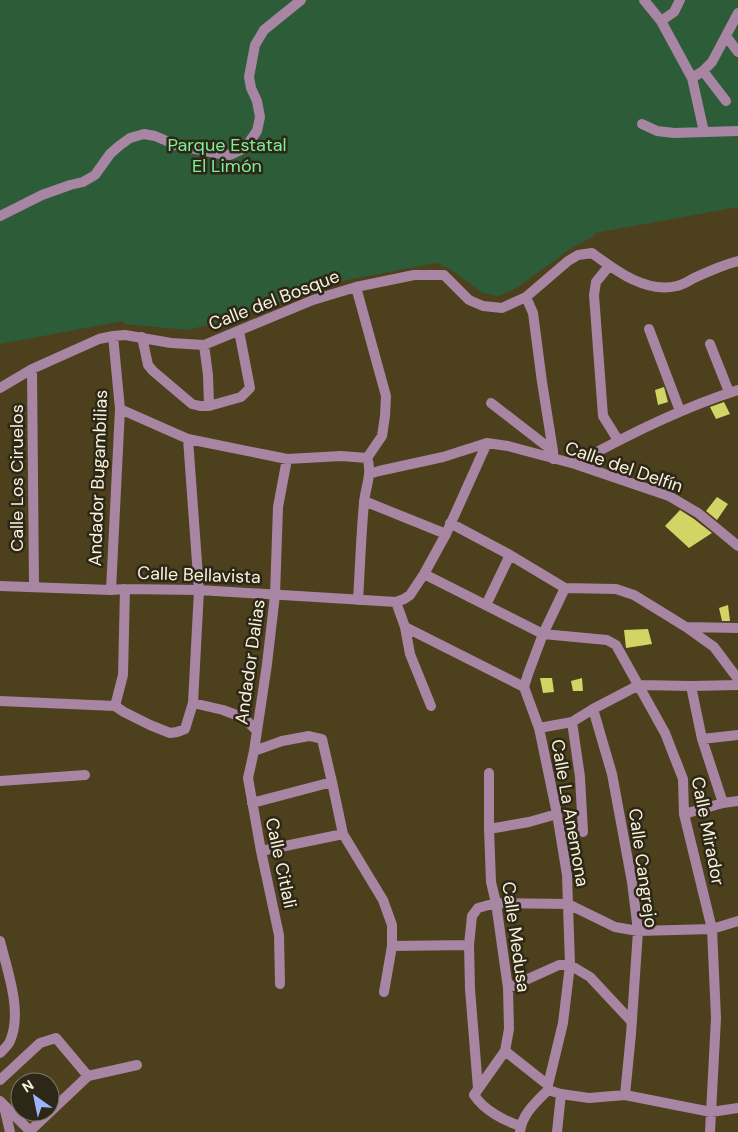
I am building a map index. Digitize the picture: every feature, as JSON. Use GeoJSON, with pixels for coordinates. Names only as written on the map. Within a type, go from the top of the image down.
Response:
{"type":"FeatureCollection","features":[{"type":"Feature","properties":{"kind":"street"},"geometry":{"type":"LineString","coordinates":[[0,216],[42,195],[83,182],[95,174],[118,146],[130,138],[144,134],[156,136],[176,145],[220,154],[230,155],[245,148],[257,131],[260,117],[258,101],[251,88],[249,77],[255,44],[264,30],[301,0]]}},
{"type":"Feature","properties":{"kind":"street"},"geometry":{"type":"LineString","coordinates":[[644,0],[661,20],[692,78],[704,132]]}},
{"type":"Feature","properties":{"kind":"street"},"geometry":{"type":"LineString","coordinates":[[661,20],[674,12],[680,0]]}},
{"type":"Feature","properties":{"kind":"street"},"geometry":{"type":"LineString","coordinates":[[692,78],[712,62],[738,13]]}},
{"type":"Feature","properties":{"kind":"street"},"geometry":{"type":"LineString","coordinates":[[726,36],[738,52]]}},
{"type":"Feature","properties":{"kind":"street"},"geometry":{"type":"LineString","coordinates":[[703,71],[726,101]]}},
{"type":"Feature","properties":{"kind":"street"},"geometry":{"type":"LineString","coordinates":[[642,124],[657,131],[674,133],[738,131]]}},
{"type":"Feature","properties":{"kind":"street","name":"Calle del Bosque"},"geometry":{"type":"LineString","coordinates":[[0,388],[32,369],[98,339],[125,335],[171,343],[204,345],[313,300],[356,287],[414,275],[444,275],[470,300],[483,306],[502,308],[526,297],[568,261],[578,256],[592,253],[609,266],[637,282],[664,288],[677,286],[719,267],[738,261]]}},
{"type":"Feature","properties":{"kind":"street"},"geometry":{"type":"LineString","coordinates":[[609,266],[596,282],[594,295],[603,416],[618,440]]}},
{"type":"Feature","properties":{"kind":"street"},"geometry":{"type":"LineString","coordinates":[[356,287],[386,396],[382,436],[368,460],[369,474],[364,501],[358,600]]}},
{"type":"Feature","properties":{"kind":"street"},"geometry":{"type":"LineString","coordinates":[[526,297],[533,313],[553,455]]}},
{"type":"Feature","properties":{"kind":"street"},"geometry":{"type":"LineString","coordinates":[[649,330],[680,411]]}},
{"type":"Feature","properties":{"kind":"street"},"geometry":{"type":"LineString","coordinates":[[142,337],[148,365],[153,371],[192,404],[209,406],[241,397],[250,388],[238,331]]}},
{"type":"Feature","properties":{"kind":"street","name":"Andador Bugambilias"},"geometry":{"type":"LineString","coordinates":[[111,590],[120,408],[114,336]]}},
{"type":"Feature","properties":{"kind":"street"},"geometry":{"type":"LineString","coordinates":[[575,464],[618,440],[680,411],[734,391],[710,344]]}},
{"type":"Feature","properties":{"kind":"street"},"geometry":{"type":"LineString","coordinates":[[204,345],[208,375],[209,406]]}},
{"type":"Feature","properties":{"kind":"street","name":"Calle Los Ciruelos"},"geometry":{"type":"LineString","coordinates":[[32,369],[34,587]]}},
{"type":"Feature","properties":{"kind":"street"},"geometry":{"type":"LineString","coordinates":[[491,403],[553,455]]}},
{"type":"Feature","properties":{"kind":"street"},"geometry":{"type":"LineString","coordinates":[[120,408],[188,439],[287,459],[341,456],[368,460]]}},
{"type":"Feature","properties":{"kind":"street"},"geometry":{"type":"LineString","coordinates":[[0,701],[115,706],[170,734],[185,729],[193,703],[199,590],[188,439]]}},
{"type":"Feature","properties":{"kind":"street"},"geometry":{"type":"LineString","coordinates":[[369,474],[443,457],[487,444]]}},
{"type":"Feature","properties":{"kind":"street"},"geometry":{"type":"LineString","coordinates":[[431,706],[410,654],[405,626],[396,602],[410,595],[424,574],[446,534],[487,444]]}},
{"type":"Feature","properties":{"kind":"street","name":"Calle del Delfín"},"geometry":{"type":"LineString","coordinates":[[487,444],[553,455],[670,496],[698,513],[738,546]]}},
{"type":"Feature","properties":{"kind":"street","name":"Andador Dalias"},"geometry":{"type":"LineString","coordinates":[[254,751],[275,595],[278,507],[287,459]]}},
{"type":"Feature","properties":{"kind":"street"},"geometry":{"type":"LineString","coordinates":[[364,501],[446,534]]}},
{"type":"Feature","properties":{"kind":"street"},"geometry":{"type":"LineString","coordinates":[[450,524],[565,588],[616,590],[634,595],[686,627],[714,647],[738,679]]}},
{"type":"Feature","properties":{"kind":"street"},"geometry":{"type":"LineString","coordinates":[[486,605],[510,556]]}},
{"type":"Feature","properties":{"kind":"street"},"geometry":{"type":"LineString","coordinates":[[424,574],[544,634]]}},
{"type":"Feature","properties":{"kind":"street","name":"Calle Bellavista"},"geometry":{"type":"LineString","coordinates":[[0,586],[111,590],[199,590],[396,602]]}},
{"type":"Feature","properties":{"kind":"street"},"geometry":{"type":"LineString","coordinates":[[405,626],[524,687],[544,634],[565,588]]}},
{"type":"Feature","properties":{"kind":"street"},"geometry":{"type":"LineString","coordinates":[[115,706],[123,675],[125,589]]}},
{"type":"Feature","properties":{"kind":"street"},"geometry":{"type":"LineString","coordinates":[[686,627],[738,628]]}},
{"type":"Feature","properties":{"kind":"street","name":"Calle Mirador"},"geometry":{"type":"LineString","coordinates":[[544,634],[607,640],[616,645],[665,733],[683,779],[684,814],[712,930],[716,1018],[710,1132]]}},
{"type":"Feature","properties":{"kind":"street"},"geometry":{"type":"LineString","coordinates":[[539,728],[572,722],[639,685],[691,686],[738,684]]}},
{"type":"Feature","properties":{"kind":"street"},"geometry":{"type":"LineString","coordinates":[[691,686],[702,739],[723,803]]}},
{"type":"Feature","properties":{"kind":"street","name":"Calle La Anemona"},"geometry":{"type":"LineString","coordinates":[[520,1129],[527,1112],[548,1087],[563,1023],[570,965],[567,875],[557,814],[539,728],[524,687]]}},
{"type":"Feature","properties":{"kind":"street"},"geometry":{"type":"LineString","coordinates":[[193,703],[223,710],[244,718],[257,730]]}},
{"type":"Feature","properties":{"kind":"street","name":"Calle Cangrejo"},"geometry":{"type":"LineString","coordinates":[[593,709],[612,774],[632,882],[638,931],[625,1095]]}},
{"type":"Feature","properties":{"kind":"street"},"geometry":{"type":"LineString","coordinates":[[572,722],[580,777],[583,832]]}},
{"type":"Feature","properties":{"kind":"street"},"geometry":{"type":"LineString","coordinates":[[702,739],[738,735]]}},
{"type":"Feature","properties":{"kind":"street"},"geometry":{"type":"LineString","coordinates":[[254,751],[282,741],[308,736],[322,739],[343,834],[383,900],[392,925],[392,946],[384,992]]}},
{"type":"Feature","properties":{"kind":"street","name":"Calle Citlali"},"geometry":{"type":"LineString","coordinates":[[254,751],[248,778],[261,852],[280,935],[280,984]]}},
{"type":"Feature","properties":{"kind":"street","name":"Calle Medusa"},"geometry":{"type":"LineString","coordinates":[[476,1092],[505,1051],[509,1029],[508,988],[496,903],[491,882],[489,773]]}},
{"type":"Feature","properties":{"kind":"street"},"geometry":{"type":"LineString","coordinates":[[0,781],[85,775]]}},
{"type":"Feature","properties":{"kind":"street"},"geometry":{"type":"LineString","coordinates":[[252,803],[332,782]]}},
{"type":"Feature","properties":{"kind":"street"},"geometry":{"type":"LineString","coordinates":[[684,814],[723,803],[738,801]]}},
{"type":"Feature","properties":{"kind":"street"},"geometry":{"type":"LineString","coordinates":[[489,829],[528,822],[557,814]]}},
{"type":"Feature","properties":{"kind":"street"},"geometry":{"type":"LineString","coordinates":[[261,852],[343,834]]}},
{"type":"Feature","properties":{"kind":"street"},"geometry":{"type":"LineString","coordinates":[[520,1129],[501,1118],[477,1100],[469,944],[472,916],[478,908],[496,903],[568,904],[615,927],[638,931],[712,930],[738,921]]}},
{"type":"Feature","properties":{"kind":"street"},"geometry":{"type":"LineString","coordinates":[[0,941],[15,1004],[10,1042],[0,1054]]}},
{"type":"Feature","properties":{"kind":"street"},"geometry":{"type":"LineString","coordinates":[[392,946],[469,944]]}},
{"type":"Feature","properties":{"kind":"street"},"geometry":{"type":"LineString","coordinates":[[508,988],[559,965],[570,965],[590,977],[632,1022]]}},
{"type":"Feature","properties":{"kind":"street"},"geometry":{"type":"LineString","coordinates":[[0,1080],[40,1043],[56,1038],[88,1076]]}},
{"type":"Feature","properties":{"kind":"street"},"geometry":{"type":"LineString","coordinates":[[505,1051],[548,1087],[562,1094],[589,1098],[625,1095],[711,1112],[738,1108]]}},
{"type":"Feature","properties":{"kind":"street"},"geometry":{"type":"LineString","coordinates":[[2,1103],[31,1132],[88,1076],[137,1065]]}},
{"type":"Feature","properties":{"kind":"street"},"geometry":{"type":"LineString","coordinates":[[556,1132],[562,1094]]}},
{"type":"Feature","properties":{"kind":"street"},"geometry":{"type":"LineString","coordinates":[[2,1103],[10,1132]]}},
{"type":"Feature","properties":{"kind":"green space","name":"Parque Estatal El Limón"},"geometry":{"type":"Polygon","coordinates":[[[0,0],[738,0],[738,207],[595,233],[594,236],[570,249],[518,287],[499,296],[483,293],[448,268],[436,263],[347,280],[219,322],[188,330],[124,324],[123,321],[0,344],[0,0]]]}},
{"type":"Feature","properties":{"kind":"building"},"geometry":{"type":"Polygon","coordinates":[[[664,387],[668,402],[658,405],[655,390],[664,387]]]}},
{"type":"Feature","properties":{"kind":"building"},"geometry":{"type":"Polygon","coordinates":[[[724,402],[730,414],[716,419],[710,407],[724,402]]]}},
{"type":"Feature","properties":{"kind":"building"},"geometry":{"type":"Polygon","coordinates":[[[717,497],[728,504],[717,520],[706,511],[717,497]]]}},
{"type":"Feature","properties":{"kind":"building"},"geometry":{"type":"Polygon","coordinates":[[[680,510],[712,533],[689,548],[665,526],[680,510]]]}},
{"type":"Feature","properties":{"kind":"building"},"geometry":{"type":"Polygon","coordinates":[[[728,605],[730,621],[722,621],[719,608],[728,605]]]}},
{"type":"Feature","properties":{"kind":"building"},"geometry":{"type":"Polygon","coordinates":[[[648,629],[652,644],[626,648],[624,630],[648,629]]]}},
{"type":"Feature","properties":{"kind":"building"},"geometry":{"type":"Polygon","coordinates":[[[540,678],[552,678],[554,692],[543,693],[540,678]]]}},
{"type":"Feature","properties":{"kind":"building"},"geometry":{"type":"Polygon","coordinates":[[[582,678],[583,691],[573,691],[571,681],[582,678]]]}}]}
